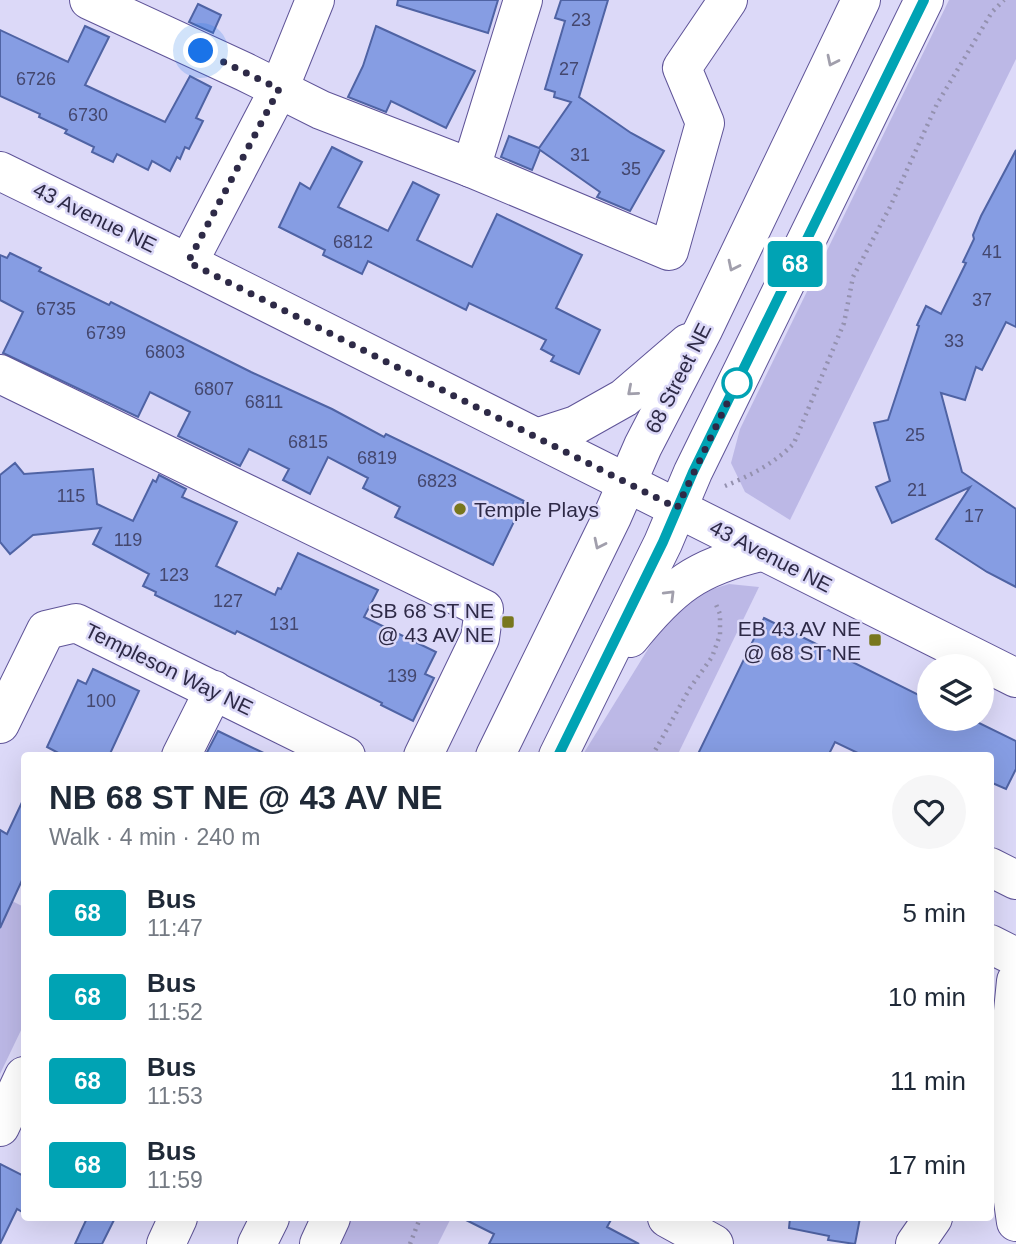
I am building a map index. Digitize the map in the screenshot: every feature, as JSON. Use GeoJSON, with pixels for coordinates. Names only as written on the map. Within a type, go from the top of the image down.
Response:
{"type":"FeatureCollection","features":[{"type":"Feature","properties":{"kind":"street"},"geometry":{"type":"LineString","coordinates":[[89,0],[321,110],[471,168],[669,251],[705,122],[682,68],[728,0]]}},
{"type":"Feature","properties":{"kind":"street"},"geometry":{"type":"LineString","coordinates":[[188,262],[279,89],[315,0]]}},
{"type":"Feature","properties":{"kind":"street"},"geometry":{"type":"LineString","coordinates":[[471,168],[523,0]]}},
{"type":"Feature","properties":{"kind":"street","name":"68 Street NE"},"geometry":{"type":"LineString","coordinates":[[497,752],[861,0]]}},
{"type":"Feature","properties":{"kind":"street"},"geometry":{"type":"LineString","coordinates":[[560,752],[924,0]]}},
{"type":"Feature","properties":{"kind":"street","name":"43 Avenue NE"},"geometry":{"type":"LineString","coordinates":[[0,172],[188,262],[1016,678]]}},
{"type":"Feature","properties":{"kind":"street"},"geometry":{"type":"LineString","coordinates":[[538,437],[576,425],[624,398],[702,330]]}},
{"type":"Feature","properties":{"kind":"street"},"geometry":{"type":"LineString","coordinates":[[0,374],[484,609],[480,638],[425,752]]}},
{"type":"Feature","properties":{"kind":"street"},"geometry":{"type":"LineString","coordinates":[[594,684],[647,618],[678,586],[701,571],[730,559],[761,552]]}},
{"type":"Feature","properties":{"kind":"street","name":"Templeson Way NE"},"geometry":{"type":"LineString","coordinates":[[0,723],[46,630],[75,623],[338,752]]}},
{"type":"Feature","properties":{"kind":"street"},"geometry":{"type":"LineString","coordinates":[[183,752],[214,690]]}},
{"type":"Feature","properties":{"kind":"street"},"geometry":{"type":"LineString","coordinates":[[994,869],[1016,880]]}},
{"type":"Feature","properties":{"kind":"street"},"geometry":{"type":"LineString","coordinates":[[994,946],[1016,957]]}},
{"type":"Feature","properties":{"kind":"street"},"geometry":{"type":"LineString","coordinates":[[1004,1202],[1002,1123],[1016,981]]}},
{"type":"Feature","properties":{"kind":"street"},"geometry":{"type":"LineString","coordinates":[[0,1127],[21,1082]]}},
{"type":"Feature","properties":{"kind":"street"},"geometry":{"type":"LineString","coordinates":[[166,1244],[177,1221]]}},
{"type":"Feature","properties":{"kind":"street"},"geometry":{"type":"LineString","coordinates":[[257,1244],[268,1221]]}},
{"type":"Feature","properties":{"kind":"street"},"geometry":{"type":"LineString","coordinates":[[319,1244],[330,1221]]}},
{"type":"Feature","properties":{"kind":"street"},"geometry":{"type":"LineString","coordinates":[[672,1221],[714,1244]]}},
{"type":"Feature","properties":{"kind":"path"},"geometry":{"type":"LineString","coordinates":[[725,486],[744,478],[785,453],[794,443],[844,323],[853,277],[890,207],[937,104],[992,12],[1004,0]]}},
{"type":"Feature","properties":{"kind":"path"},"geometry":{"type":"LineString","coordinates":[[654,752],[690,688],[712,657],[720,635],[720,614],[712,594]]}},
{"type":"Feature","properties":{"kind":"path"},"geometry":{"type":"LineString","coordinates":[[411,1244],[420,1221]]}},
{"type":"Feature","properties":{"kind":"shaded area"},"geometry":{"type":"Polygon","coordinates":[[[949,0],[1016,0],[1016,59],[790,520],[745,492],[731,463],[740,429],[949,0]]]}},
{"type":"Feature","properties":{"kind":"shaded area"},"geometry":{"type":"Polygon","coordinates":[[[729,584],[759,587],[679,752],[584,752],[661,628],[693,595],[729,584]]]}},
{"type":"Feature","properties":{"kind":"shaded area"},"geometry":{"type":"Polygon","coordinates":[[[0,895],[21,906],[21,1030],[0,1074],[0,895]]]}},
{"type":"Feature","properties":{"kind":"shaded area"},"geometry":{"type":"Polygon","coordinates":[[[348,1221],[450,1221],[438,1244],[337,1244],[348,1221]]]}},
{"type":"Feature","properties":{"kind":"building"},"geometry":{"type":"Polygon","coordinates":[[[398,0],[498,0],[488,33],[397,5],[398,0]]]}},
{"type":"Feature","properties":{"kind":"building"},"geometry":{"type":"Polygon","coordinates":[[[561,0],[608,0],[579,97],[631,133],[664,151],[630,211],[597,197],[600,192],[540,150],[532,170],[501,157],[509,136],[539,148],[571,102],[554,97],[555,92],[545,89],[565,21],[555,18],[561,0]]]}},
{"type":"Feature","properties":{"kind":"building"},"geometry":{"type":"Polygon","coordinates":[[[198,4],[221,15],[213,33],[189,22],[198,4]]]}},
{"type":"Feature","properties":{"kind":"building"},"geometry":{"type":"Polygon","coordinates":[[[85,26],[109,37],[85,85],[165,122],[190,76],[211,87],[196,118],[203,121],[189,149],[185,147],[180,159],[177,157],[170,171],[152,161],[148,170],[117,154],[113,162],[92,152],[94,147],[65,133],[67,130],[39,117],[40,114],[0,96],[0,30],[68,62],[85,26]]]}},
{"type":"Feature","properties":{"kind":"building"},"geometry":{"type":"Polygon","coordinates":[[[376,26],[475,71],[446,128],[391,101],[386,112],[348,97],[363,66],[376,26]]]}},
{"type":"Feature","properties":{"kind":"building"},"geometry":{"type":"Polygon","coordinates":[[[332,147],[362,162],[338,207],[388,231],[413,182],[439,195],[417,240],[472,267],[497,214],[582,255],[556,308],[600,330],[579,374],[551,361],[554,356],[541,349],[546,340],[469,303],[466,310],[368,261],[362,274],[323,255],[325,250],[279,227],[300,183],[310,189],[332,147]]]}},
{"type":"Feature","properties":{"kind":"building"},"geometry":{"type":"Polygon","coordinates":[[[1016,150],[1016,327],[1006,322],[982,370],[976,367],[965,400],[941,393],[962,472],[1016,509],[1016,587],[936,539],[970,487],[892,523],[876,487],[890,481],[874,423],[888,420],[919,326],[917,325],[926,306],[941,314],[966,263],[963,262],[981,216],[1016,150]]]}},
{"type":"Feature","properties":{"kind":"building"},"geometry":{"type":"Polygon","coordinates":[[[10,253],[41,268],[39,271],[109,305],[111,302],[384,437],[386,434],[524,501],[493,565],[395,517],[400,507],[363,488],[368,478],[328,457],[310,494],[283,480],[289,469],[249,449],[240,466],[178,436],[190,412],[150,392],[138,417],[3,353],[23,312],[0,300],[0,255],[7,258],[10,253]]]}},
{"type":"Feature","properties":{"kind":"building"},"geometry":{"type":"Polygon","coordinates":[[[15,463],[24,474],[93,469],[97,504],[133,521],[153,480],[156,482],[159,475],[186,489],[182,497],[237,522],[216,566],[275,595],[278,588],[281,589],[298,553],[378,590],[364,617],[436,652],[425,674],[434,678],[413,721],[237,631],[235,634],[155,595],[156,592],[143,586],[149,574],[93,544],[101,528],[33,535],[10,554],[0,542],[0,475],[15,463]]]}},
{"type":"Feature","properties":{"kind":"building"},"geometry":{"type":"Polygon","coordinates":[[[764,618],[917,694],[917,731],[994,730],[1016,741],[1016,769],[1006,789],[994,784],[994,752],[856,752],[835,742],[830,752],[699,752],[764,618]]]}},
{"type":"Feature","properties":{"kind":"building"},"geometry":{"type":"Polygon","coordinates":[[[93,669],[139,691],[111,752],[56,752],[47,747],[78,680],[86,684],[93,669]]]}},
{"type":"Feature","properties":{"kind":"building"},"geometry":{"type":"Polygon","coordinates":[[[218,731],[262,752],[207,752],[218,731]]]}},
{"type":"Feature","properties":{"kind":"building"},"geometry":{"type":"Polygon","coordinates":[[[21,804],[21,882],[0,928],[0,830],[7,834],[21,804]]]}},
{"type":"Feature","properties":{"kind":"building"},"geometry":{"type":"Polygon","coordinates":[[[0,1164],[21,1174],[21,1211],[17,1209],[0,1244],[0,1164]]]}},
{"type":"Feature","properties":{"kind":"building"},"geometry":{"type":"Polygon","coordinates":[[[86,1221],[114,1221],[102,1244],[75,1244],[86,1221]]]}},
{"type":"Feature","properties":{"kind":"building"},"geometry":{"type":"Polygon","coordinates":[[[468,1221],[610,1221],[607,1227],[639,1244],[489,1244],[494,1234],[468,1221]]]}},
{"type":"Feature","properties":{"kind":"building"},"geometry":{"type":"Polygon","coordinates":[[[790,1221],[859,1221],[855,1244],[828,1240],[829,1236],[789,1228],[790,1221]]]}},
{"type":"Feature","properties":{"kind":"bus line","name":"68"},"geometry":{"type":"LineString","coordinates":[[560,752],[663,542],[693,472],[924,0]]}},
{"type":"Feature","properties":{"kind":"place","name":"Temple Plays"},"geometry":{"type":"Point","coordinates":[460,509]}},
{"type":"Feature","properties":{"kind":"place","name":"SB 68 ST NE @ 43 AV NE"},"geometry":{"type":"Point","coordinates":[508,622]}},
{"type":"Feature","properties":{"kind":"place","name":"EB 43 AV NE @ 68 ST NE"},"geometry":{"type":"Point","coordinates":[875,640]}},
{"type":"Feature","properties":{"kind":"route"},"geometry":{"type":"LineString","coordinates":[[201,51],[279,89],[188,262],[677,508],[742,372],[737,383]]}}]}
